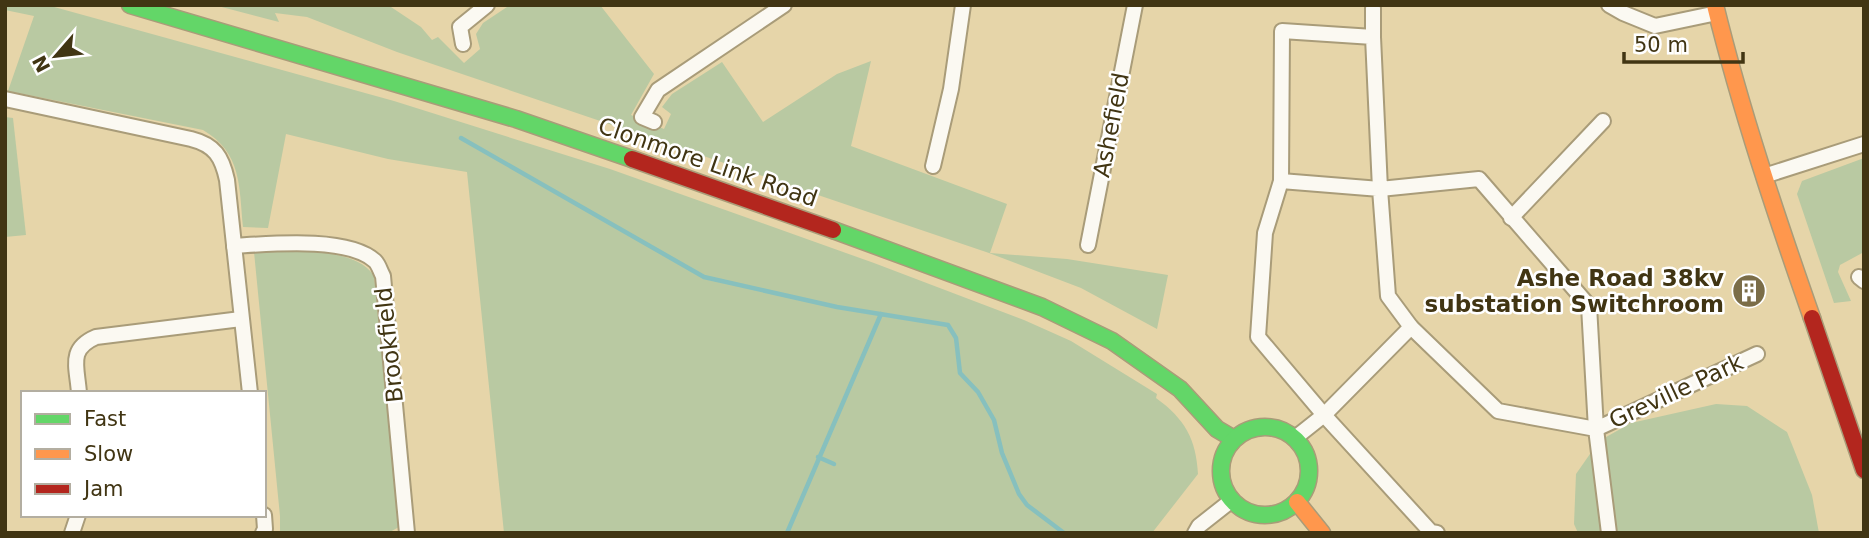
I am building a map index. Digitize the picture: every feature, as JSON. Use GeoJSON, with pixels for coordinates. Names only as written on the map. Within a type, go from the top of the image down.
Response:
{"type":"FeatureCollection","features":[{"type":"Feature","properties":{"kind":"main road","name":"Clonmore Link Road"},"geometry":{"type":"LineString","coordinates":[[130,5],[516,120],[745,198],[1042,307],[1112,341],[1180,390],[1217,429],[1234,439]]}},
{"type":"Feature","properties":{"kind":"main road"},"geometry":{"type":"LineString","coordinates":[[1716,9],[1764,176],[1864,470]]}},
{"type":"Feature","properties":{"kind":"main road"},"geometry":{"type":"LineString","coordinates":[[1258,427],[1271,427],[1295,438],[1304,449],[1309,462],[1309,477],[1297,502],[1272,515],[1257,514],[1232,500],[1225,489],[1222,463],[1234,439],[1258,427]]}},
{"type":"Feature","properties":{"kind":"main road"},"geometry":{"type":"LineString","coordinates":[[1297,502],[1322,533]]}},
{"type":"Feature","properties":{"kind":"street"},"geometry":{"type":"LineString","coordinates":[[463,44],[460,27],[487,5]]}},
{"type":"Feature","properties":{"kind":"street"},"geometry":{"type":"LineString","coordinates":[[654,122],[642,117],[658,90],[785,5]]}},
{"type":"Feature","properties":{"kind":"street"},"geometry":{"type":"LineString","coordinates":[[933,166],[951,89],[963,5]]}},
{"type":"Feature","properties":{"kind":"street","name":"Ashefield"},"geometry":{"type":"LineString","coordinates":[[1088,245],[1135,5]]}},
{"type":"Feature","properties":{"kind":"street"},"geometry":{"type":"LineString","coordinates":[[1609,5],[1655,26],[1716,9]]}},
{"type":"Feature","properties":{"kind":"street","name":"Greville Park"},"geometry":{"type":"LineString","coordinates":[[1373,8],[1380,189],[1388,296],[1411,327],[1498,411],[1596,429],[1757,354]]}},
{"type":"Feature","properties":{"kind":"street"},"geometry":{"type":"LineString","coordinates":[[1373,37],[1282,31],[1281,181],[1265,233],[1258,337],[1324,415],[1431,532],[1437,533]]}},
{"type":"Feature","properties":{"kind":"street"},"geometry":{"type":"LineString","coordinates":[[5,99],[191,139],[215,149],[224,163],[250,391]]}},
{"type":"Feature","properties":{"kind":"street"},"geometry":{"type":"LineString","coordinates":[[1511,218],[1603,121]]}},
{"type":"Feature","properties":{"kind":"street"},"geometry":{"type":"LineString","coordinates":[[1764,176],[1864,145]]}},
{"type":"Feature","properties":{"kind":"street","name":"Greville Park"},"geometry":{"type":"LineString","coordinates":[[1281,181],[1380,189],[1479,179],[1590,306],[1596,429],[1609,533]]}},
{"type":"Feature","properties":{"kind":"street","name":"Brookfield"},"geometry":{"type":"LineString","coordinates":[[234,246],[300,243],[329,245],[373,259],[378,266],[383,276],[408,533]]}},
{"type":"Feature","properties":{"kind":"street"},"geometry":{"type":"LineString","coordinates":[[79,391],[76,352],[82,343],[96,337],[241,319]]}},
{"type":"Feature","properties":{"kind":"street"},"geometry":{"type":"LineString","coordinates":[[1295,438],[1324,415],[1411,327]]}},
{"type":"Feature","properties":{"kind":"street"},"geometry":{"type":"LineString","coordinates":[[1197,529],[1232,500]]}},
{"type":"Feature","properties":{"kind":"green space"},"geometry":{"type":"Polygon","coordinates":[[[5,5],[47,5],[394,101],[610,169],[874,263],[1024,320],[1071,341],[1157,394],[1156,398],[1175,414],[1187,431],[1195,450],[1198,474],[1152,533],[504,533],[467,172],[388,159],[286,134],[268,228],[243,227],[239,184],[232,160],[216,139],[203,130],[8,91],[34,16],[5,10],[5,5]]]}},
{"type":"Feature","properties":{"kind":"green space"},"geometry":{"type":"Polygon","coordinates":[[[214,5],[388,5],[421,27],[432,40],[438,37],[464,63],[480,49],[476,34],[483,23],[510,5],[600,5],[654,74],[631,115],[664,129],[671,114],[662,107],[672,94],[722,62],[763,122],[837,74],[871,61],[851,146],[1007,204],[990,253],[1067,259],[1168,275],[1157,329],[1081,288],[989,253],[397,52],[307,17],[275,13],[279,22],[214,5]]]}},
{"type":"Feature","properties":{"kind":"green space"},"geometry":{"type":"Polygon","coordinates":[[[5,117],[13,118],[26,235],[5,237],[5,117]]]}},
{"type":"Feature","properties":{"kind":"green space"},"geometry":{"type":"Polygon","coordinates":[[[1864,158],[1864,252],[1840,265],[1838,272],[1851,301],[1834,303],[1797,194],[1802,181],[1864,158]]]}},
{"type":"Feature","properties":{"kind":"green space"},"geometry":{"type":"Polygon","coordinates":[[[301,251],[336,255],[365,266],[374,276],[399,527],[388,533],[280,533],[254,252],[301,251]]]}},
{"type":"Feature","properties":{"kind":"green space"},"geometry":{"type":"Polygon","coordinates":[[[1716,404],[1747,406],[1787,432],[1812,495],[1819,533],[1578,533],[1574,524],[1576,474],[1599,441],[1631,423],[1716,404]]]}},
{"type":"Feature","properties":{"kind":"waterway"},"geometry":{"type":"LineString","coordinates":[[461,138],[704,277],[837,307],[948,325],[956,338],[960,373],[978,392],[994,420],[1002,453],[1019,494],[1027,505],[1064,533]]}},
{"type":"Feature","properties":{"kind":"waterway"},"geometry":{"type":"LineString","coordinates":[[787,533],[881,314]]}},
{"type":"Feature","properties":{"kind":"waterway"},"geometry":{"type":"LineString","coordinates":[[818,457],[834,464]]}},
{"type":"Feature","properties":{"kind":"traffic: fast"},"geometry":{"type":"LineString","coordinates":[[130,5],[516,119],[632,159]]}},
{"type":"Feature","properties":{"kind":"traffic: fast"},"geometry":{"type":"LineString","coordinates":[[833,230],[1042,307],[1112,341],[1180,389],[1217,429],[1234,439]]}},
{"type":"Feature","properties":{"kind":"traffic: fast"},"geometry":{"type":"LineString","coordinates":[[1265,427],[1282,431],[1296,440],[1305,454],[1309,471],[1305,488],[1296,502],[1282,511],[1265,515],[1248,511],[1234,502],[1225,488],[1221,471],[1225,454],[1234,440],[1248,431],[1265,427]]}},
{"type":"Feature","properties":{"kind":"traffic: slow"},"geometry":{"type":"LineString","coordinates":[[1715,5],[1760,163],[1812,318]]}},
{"type":"Feature","properties":{"kind":"traffic: slow"},"geometry":{"type":"LineString","coordinates":[[1297,502],[1322,533]]}},
{"type":"Feature","properties":{"kind":"traffic: jam"},"geometry":{"type":"LineString","coordinates":[[632,159],[833,230]]}},
{"type":"Feature","properties":{"kind":"traffic: jam"},"geometry":{"type":"LineString","coordinates":[[1812,318],[1864,470]]}},
{"type":"Feature","properties":{"kind":"place","name":"Ashe Road 38kv substation Switchroom"},"geometry":{"type":"Point","coordinates":[1749,291]}}]}
